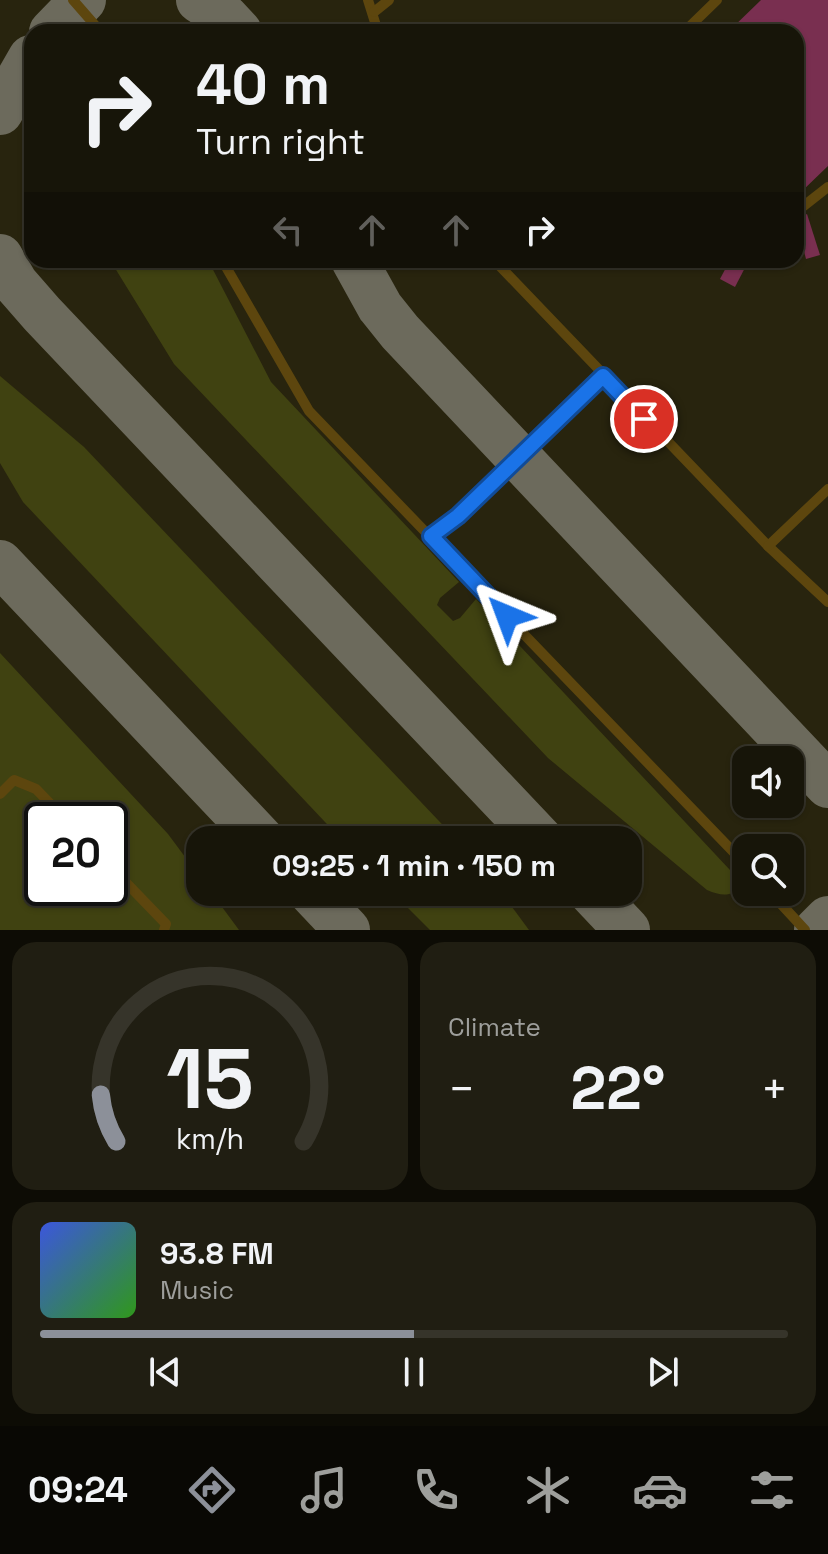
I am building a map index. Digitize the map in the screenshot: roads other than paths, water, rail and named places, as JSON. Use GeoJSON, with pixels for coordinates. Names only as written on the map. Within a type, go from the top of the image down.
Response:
{"type":"FeatureCollection","features":[{"type":"Feature","properties":{"kind":"lane"},"geometry":{"type":"LineString","coordinates":[[73,0],[94,24]]}},
{"type":"Feature","properties":{"kind":"lane"},"geometry":{"type":"LineString","coordinates":[[368,0],[376,24]]}},
{"type":"Feature","properties":{"kind":"lane"},"geometry":{"type":"LineString","coordinates":[[374,12],[389,0]]}},
{"type":"Feature","properties":{"kind":"lane"},"geometry":{"type":"LineString","coordinates":[[692,24],[717,0]]}},
{"type":"Feature","properties":{"kind":"lane"},"geometry":{"type":"LineString","coordinates":[[804,206],[828,187]]}},
{"type":"Feature","properties":{"kind":"lane"},"geometry":{"type":"LineString","coordinates":[[227,268],[309,411],[732,850]]}},
{"type":"Feature","properties":{"kind":"lane"},"geometry":{"type":"LineString","coordinates":[[502,268],[768,546],[828,602]]}},
{"type":"Feature","properties":{"kind":"lane"},"geometry":{"type":"LineString","coordinates":[[431,536],[458,516],[603,376]]}},
{"type":"Feature","properties":{"kind":"lane"},"geometry":{"type":"LineString","coordinates":[[768,546],[828,489]]}},
{"type":"Feature","properties":{"kind":"lane"},"geometry":{"type":"LineString","coordinates":[[0,794],[14,780],[36,789],[49,802]]}},
{"type":"Feature","properties":{"kind":"lane"},"geometry":{"type":"LineString","coordinates":[[128,885],[166,924],[164,930]]}},
{"type":"Feature","properties":{"kind":"lane"},"geometry":{"type":"LineString","coordinates":[[783,906],[805,930]]}}]}
